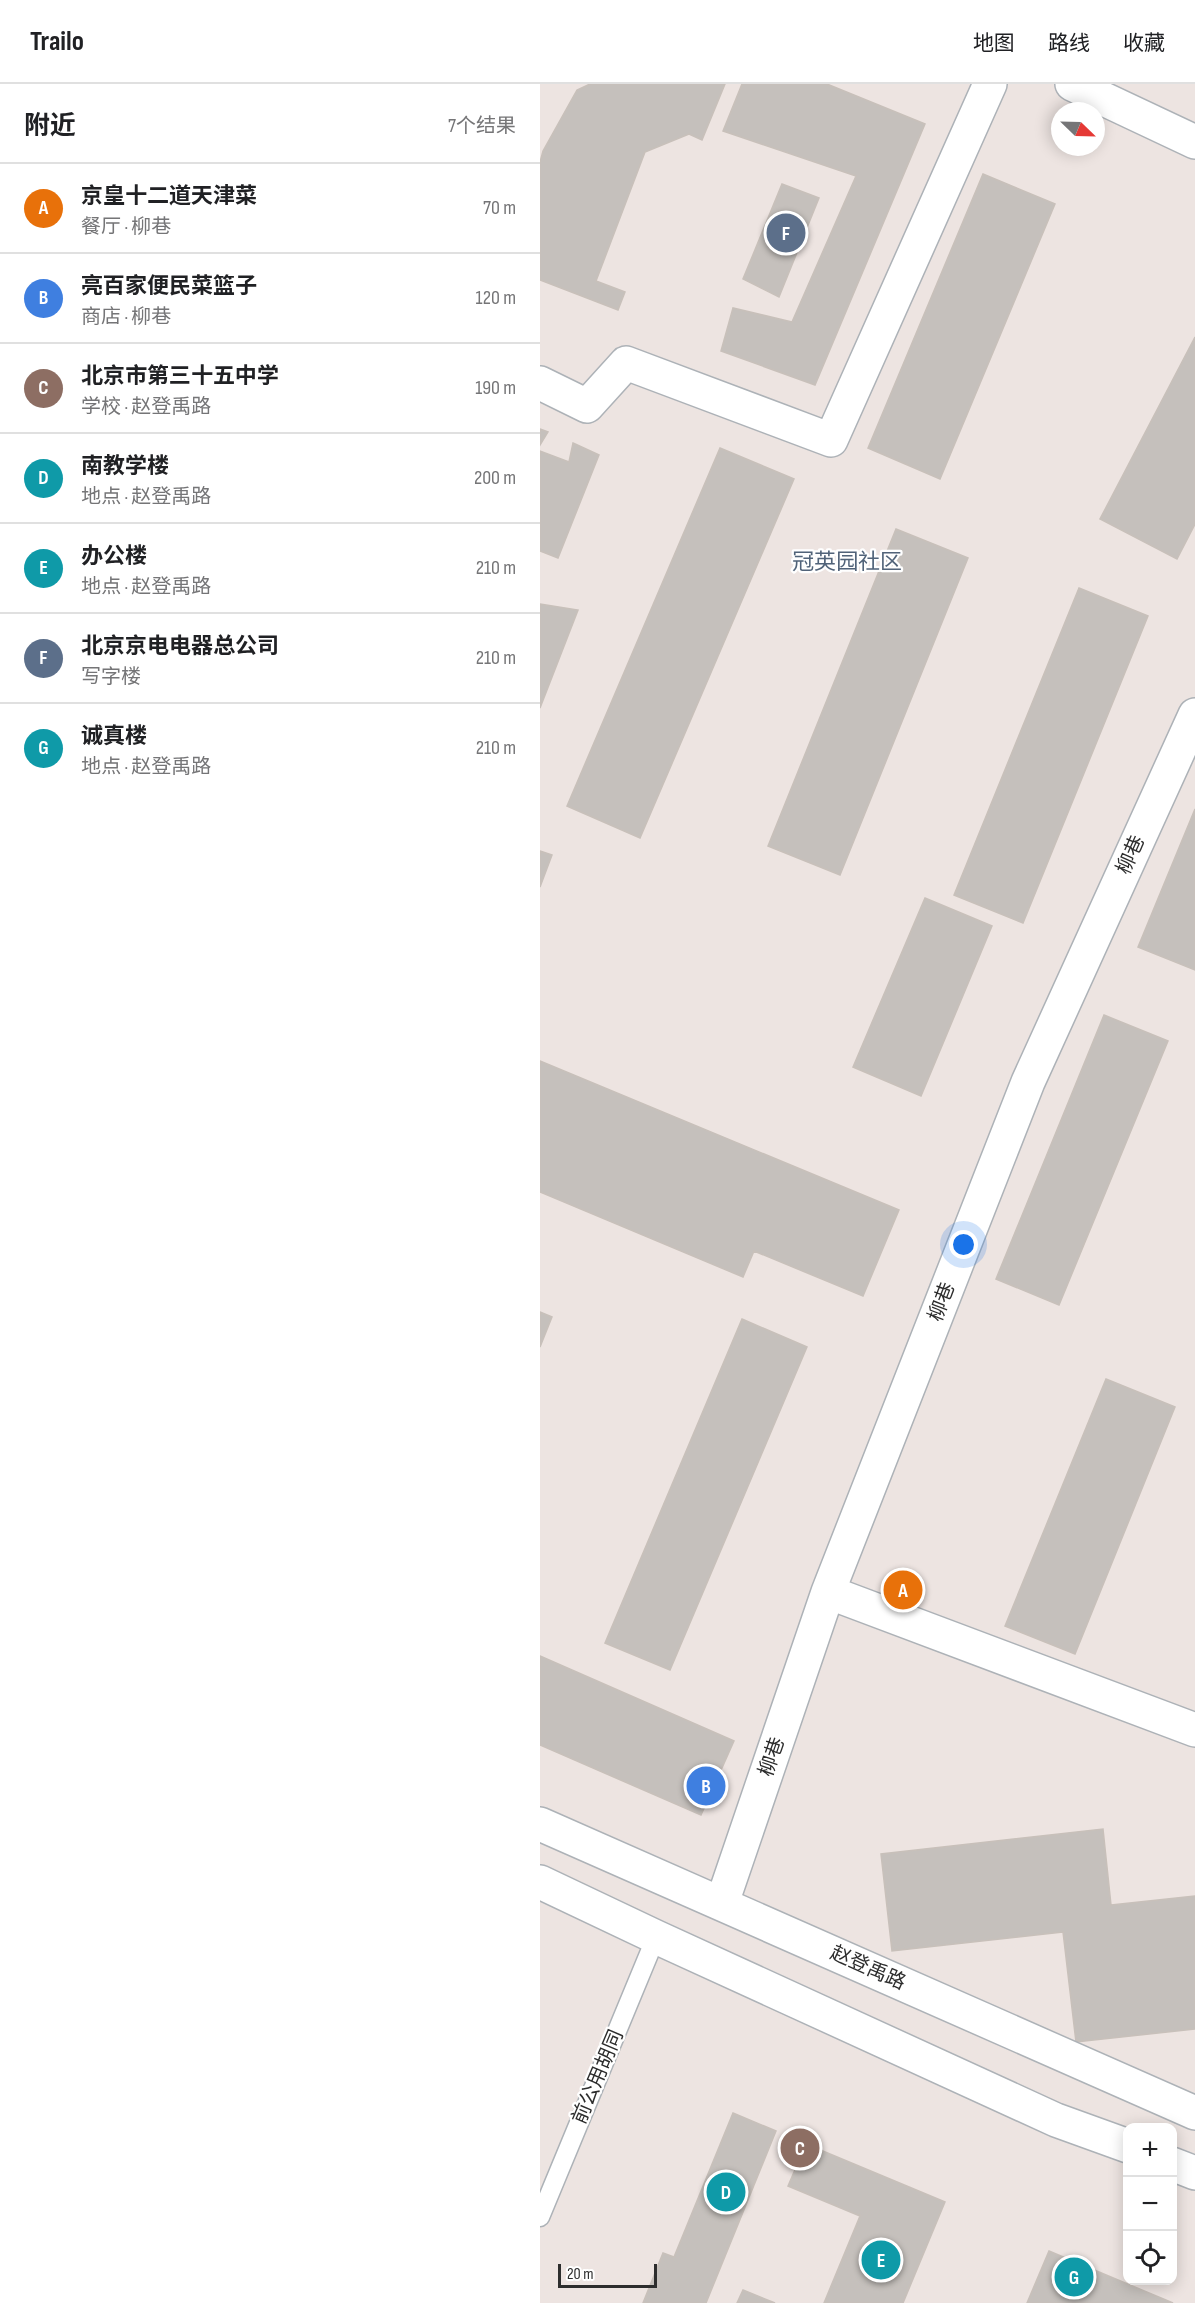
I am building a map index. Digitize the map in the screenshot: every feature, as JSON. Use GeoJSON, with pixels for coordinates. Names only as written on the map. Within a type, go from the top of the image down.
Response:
{"type":"FeatureCollection","features":[{"type":"Feature","properties":{"kind":"street"},"geometry":{"type":"LineString","coordinates":[[540,383],[587,406],[626,363],[831,440],[990,84]]}},
{"type":"Feature","properties":{"kind":"street"},"geometry":{"type":"LineString","coordinates":[[1072,84],[1195,142]]}},
{"type":"Feature","properties":{"kind":"street","name":"柳巷"},"geometry":{"type":"LineString","coordinates":[[722,1903],[828,1592],[1028,1082],[1195,715]]}},
{"type":"Feature","properties":{"kind":"street"},"geometry":{"type":"LineString","coordinates":[[828,1592],[1195,1730]]}},
{"type":"Feature","properties":{"kind":"street","name":"赵登禹路"},"geometry":{"type":"LineString","coordinates":[[540,1824],[1195,2113]]}},
{"type":"Feature","properties":{"kind":"street"},"geometry":{"type":"LineString","coordinates":[[540,1882],[1056,2120],[1123,2144]]}},
{"type":"Feature","properties":{"kind":"street"},"geometry":{"type":"LineString","coordinates":[[1177,2166],[1195,2174]]}},
{"type":"Feature","properties":{"kind":"lane","name":"前公用胡同"},"geometry":{"type":"LineString","coordinates":[[540,2217],[656,1937]]}},
{"type":"Feature","properties":{"kind":"building"},"geometry":{"type":"Polygon","coordinates":[[[590,84],[725,84],[702,140],[689,134],[645,152],[596,281],[625,292],[618,310],[540,280],[540,162],[543,151],[577,90],[590,84]]]}},
{"type":"Feature","properties":{"kind":"building"},"geometry":{"type":"Polygon","coordinates":[[[742,84],[827,84],[925,124],[815,385],[721,351],[733,308],[792,322],[856,176],[723,131],[742,84]]]}},
{"type":"Feature","properties":{"kind":"building"},"geometry":{"type":"Polygon","coordinates":[[[983,174],[1055,204],[940,479],[868,448],[983,174]]]}},
{"type":"Feature","properties":{"kind":"building"},"geometry":{"type":"Polygon","coordinates":[[[782,184],[819,198],[779,297],[743,279],[782,184]]]}},
{"type":"Feature","properties":{"kind":"building"},"geometry":{"type":"Polygon","coordinates":[[[1195,337],[1195,524],[1177,559],[1100,519],[1195,337]]]}},
{"type":"Feature","properties":{"kind":"building"},"geometry":{"type":"Polygon","coordinates":[[[540,429],[548,432],[540,445],[540,429]]]}},
{"type":"Feature","properties":{"kind":"building"},"geometry":{"type":"Polygon","coordinates":[[[573,443],[599,455],[558,558],[540,551],[540,451],[569,462],[573,443]]]}},
{"type":"Feature","properties":{"kind":"building"},"geometry":{"type":"Polygon","coordinates":[[[720,448],[794,479],[640,838],[567,806],[720,448]]]}},
{"type":"Feature","properties":{"kind":"building"},"geometry":{"type":"Polygon","coordinates":[[[896,529],[968,558],[840,875],[768,846],[896,529]]]}},
{"type":"Feature","properties":{"kind":"building"},"geometry":{"type":"Polygon","coordinates":[[[1079,588],[1148,616],[1023,923],[954,895],[1079,588]]]}},
{"type":"Feature","properties":{"kind":"building"},"geometry":{"type":"Polygon","coordinates":[[[540,604],[578,610],[540,708],[540,604]]]}},
{"type":"Feature","properties":{"kind":"building"},"geometry":{"type":"Polygon","coordinates":[[[1195,809],[1195,970],[1138,947],[1195,809]]]}},
{"type":"Feature","properties":{"kind":"building"},"geometry":{"type":"Polygon","coordinates":[[[540,851],[552,855],[540,887],[540,851]]]}},
{"type":"Feature","properties":{"kind":"building"},"geometry":{"type":"Polygon","coordinates":[[[925,898],[992,926],[921,1096],[853,1067],[925,898]]]}},
{"type":"Feature","properties":{"kind":"building"},"geometry":{"type":"Polygon","coordinates":[[[1104,1015],[1168,1041],[1059,1305],[996,1279],[1104,1015]]]}},
{"type":"Feature","properties":{"kind":"building"},"geometry":{"type":"Polygon","coordinates":[[[540,1061],[899,1210],[863,1296],[754,1251],[743,1277],[540,1192],[540,1061]]]}},
{"type":"Feature","properties":{"kind":"building"},"geometry":{"type":"Polygon","coordinates":[[[540,1312],[552,1317],[540,1347],[540,1312]]]}},
{"type":"Feature","properties":{"kind":"building"},"geometry":{"type":"Polygon","coordinates":[[[742,1319],[807,1347],[670,1670],[605,1643],[742,1319]]]}},
{"type":"Feature","properties":{"kind":"building"},"geometry":{"type":"Polygon","coordinates":[[[1106,1379],[1175,1407],[1075,1654],[1005,1626],[1106,1379]]]}},
{"type":"Feature","properties":{"kind":"building"},"geometry":{"type":"Polygon","coordinates":[[[540,1656],[734,1741],[701,1815],[540,1745],[540,1656]]]}},
{"type":"Feature","properties":{"kind":"building"},"geometry":{"type":"Polygon","coordinates":[[[1103,1829],[1111,1905],[1195,1896],[1195,2029],[1076,2042],[1063,1932],[892,1951],[881,1854],[1103,1829]]]}},
{"type":"Feature","properties":{"kind":"building"},"geometry":{"type":"Polygon","coordinates":[[[733,2113],[776,2131],[706,2303],[643,2303],[663,2253],[674,2257],[733,2113]]]}},
{"type":"Feature","properties":{"kind":"building"},"geometry":{"type":"Polygon","coordinates":[[[806,2144],[945,2202],[903,2303],[824,2303],[860,2216],[788,2186],[806,2144]]]}},
{"type":"Feature","properties":{"kind":"building"},"geometry":{"type":"Polygon","coordinates":[[[1049,2251],[1123,2282],[1123,2285],[1130,2285],[1173,2303],[1027,2303],[1049,2251]]]}},
{"type":"Feature","properties":{"kind":"building"},"geometry":{"type":"Polygon","coordinates":[[[743,2290],[775,2303],[737,2303],[743,2290]]]}},
{"type":"Feature","properties":{"kind":"place","name":"北京京电电器总公司"},"geometry":{"type":"Point","coordinates":[786,233]}},
{"type":"Feature","properties":{"kind":"place","name":"京皇十二道天津菜"},"geometry":{"type":"Point","coordinates":[903,1590]}},
{"type":"Feature","properties":{"kind":"place","name":"亮百家便民菜篮子"},"geometry":{"type":"Point","coordinates":[706,1786]}},
{"type":"Feature","properties":{"kind":"place","name":"北京市第三十五中学"},"geometry":{"type":"Point","coordinates":[800,2148]}},
{"type":"Feature","properties":{"kind":"place","name":"南教学楼"},"geometry":{"type":"Point","coordinates":[726,2192]}},
{"type":"Feature","properties":{"kind":"place","name":"办公楼"},"geometry":{"type":"Point","coordinates":[881,2260]}},
{"type":"Feature","properties":{"kind":"place","name":"诚真楼"},"geometry":{"type":"Point","coordinates":[1074,2277]}},
{"type":"Feature","properties":{"kind":"district","name":"冠英园社区"},"geometry":{"type":"Point","coordinates":[847,562]}}]}
